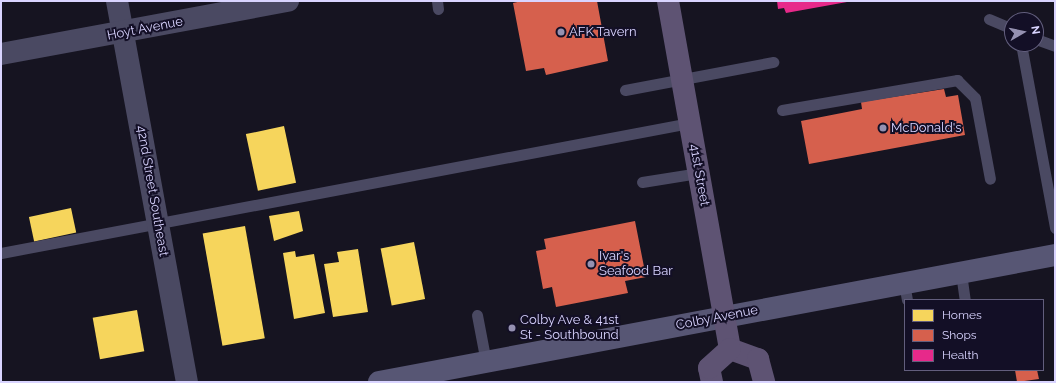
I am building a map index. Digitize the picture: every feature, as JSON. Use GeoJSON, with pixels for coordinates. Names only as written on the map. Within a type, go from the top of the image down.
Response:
{"type":"FeatureCollection","features":[{"type":"Feature","properties":{"kind":"main road","name":"41st Street"},"geometry":{"type":"LineString","coordinates":[[668,1],[730,349]]}},
{"type":"Feature","properties":{"kind":"main road","name":"Colby Avenue"},"geometry":{"type":"LineString","coordinates":[[379,382],[725,318],[906,291],[960,272],[1055,255]]}},
{"type":"Feature","properties":{"kind":"main road"},"geometry":{"type":"LineString","coordinates":[[712,382],[709,368],[730,349],[758,359],[764,382]]}},
{"type":"Feature","properties":{"kind":"street","name":"42nd Street Southeast"},"geometry":{"type":"LineString","coordinates":[[117,1],[187,382]]}},
{"type":"Feature","properties":{"kind":"street","name":"Hoyt Avenue"},"geometry":{"type":"LineString","coordinates":[[1,54],[124,33],[288,1]]}},
{"type":"Feature","properties":{"kind":"lane"},"geometry":{"type":"LineString","coordinates":[[989,19],[1004,26]]}},
{"type":"Feature","properties":{"kind":"lane"},"geometry":{"type":"LineString","coordinates":[[1044,41],[1055,46]]}},
{"type":"Feature","properties":{"kind":"lane"},"geometry":{"type":"LineString","coordinates":[[1022,52],[1055,228]]}},
{"type":"Feature","properties":{"kind":"lane"},"geometry":{"type":"LineString","coordinates":[[625,90],[682,82],[773,62]]}},
{"type":"Feature","properties":{"kind":"lane"},"geometry":{"type":"LineString","coordinates":[[782,110],[957,80],[975,98],[990,179]]}},
{"type":"Feature","properties":{"kind":"lane"},"geometry":{"type":"LineString","coordinates":[[1,253],[690,123]]}},
{"type":"Feature","properties":{"kind":"lane"},"geometry":{"type":"LineString","coordinates":[[642,182],[699,173]]}},
{"type":"Feature","properties":{"kind":"lane"},"geometry":{"type":"LineString","coordinates":[[960,272],[965,299]]}},
{"type":"Feature","properties":{"kind":"lane"},"geometry":{"type":"LineString","coordinates":[[477,315],[486,362]]}},
{"type":"Feature","properties":{"kind":"building: Homes"},"geometry":{"type":"Polygon","coordinates":[[[284,126],[296,183],[258,191],[246,134],[284,126]]]}},
{"type":"Feature","properties":{"kind":"building: Homes"},"geometry":{"type":"Polygon","coordinates":[[[71,208],[76,232],[34,241],[29,217],[71,208]]]}},
{"type":"Feature","properties":{"kind":"building: Homes"},"geometry":{"type":"Polygon","coordinates":[[[299,211],[303,231],[274,241],[269,216],[299,211]]]}},
{"type":"Feature","properties":{"kind":"building: Homes"},"geometry":{"type":"Polygon","coordinates":[[[245,226],[265,338],[222,346],[203,233],[245,226]]]}},
{"type":"Feature","properties":{"kind":"building: Homes"},"geometry":{"type":"Polygon","coordinates":[[[414,242],[425,299],[392,305],[381,248],[414,242]]]}},
{"type":"Feature","properties":{"kind":"building: Homes"},"geometry":{"type":"Polygon","coordinates":[[[358,249],[368,312],[333,317],[324,264],[339,262],[337,252],[358,249]]]}},
{"type":"Feature","properties":{"kind":"building: Homes"},"geometry":{"type":"Polygon","coordinates":[[[295,251],[296,257],[314,254],[325,313],[294,319],[283,253],[295,251]]]}},
{"type":"Feature","properties":{"kind":"building: Homes"},"geometry":{"type":"Polygon","coordinates":[[[137,310],[144,351],[100,359],[93,318],[137,310]]]}},
{"type":"Feature","properties":{"kind":"building: Shops","name":"AFK Tavern"},"geometry":{"type":"Polygon","coordinates":[[[522,1],[597,1],[608,61],[546,75],[544,68],[526,71],[513,3],[522,1]]]}},
{"type":"Feature","properties":{"kind":"building: Shops","name":"McDonald's"},"geometry":{"type":"Polygon","coordinates":[[[944,89],[946,97],[958,95],[965,135],[809,164],[801,121],[862,109],[861,102],[944,89]]]}},
{"type":"Feature","properties":{"kind":"building: Shops","name":"Ivar's Seafood Bar"},"geometry":{"type":"Polygon","coordinates":[[[635,221],[646,277],[625,281],[628,293],[556,307],[552,287],[543,289],[536,251],[546,249],[544,239],[635,221]]]}},
{"type":"Feature","properties":{"kind":"building: Shops"},"geometry":{"type":"Polygon","coordinates":[[[1015,371],[1037,371],[1039,379],[1017,382],[1015,371]]]}},
{"type":"Feature","properties":{"kind":"building: Health"},"geometry":{"type":"Polygon","coordinates":[[[777,1],[847,2],[786,13],[784,8],[778,9],[777,1]]]}},
{"type":"Feature","properties":{"kind":"place","name":"AFK Tavern"},"geometry":{"type":"Point","coordinates":[561,32]}},
{"type":"Feature","properties":{"kind":"place","name":"McDonald's"},"geometry":{"type":"Point","coordinates":[883,128]}},
{"type":"Feature","properties":{"kind":"place","name":"Ivar's Seafood Bar"},"geometry":{"type":"Point","coordinates":[591,264]}},
{"type":"Feature","properties":{"kind":"place","name":"Colby Ave & 41st St - Southbound"},"geometry":{"type":"Point","coordinates":[512,328]}}]}
